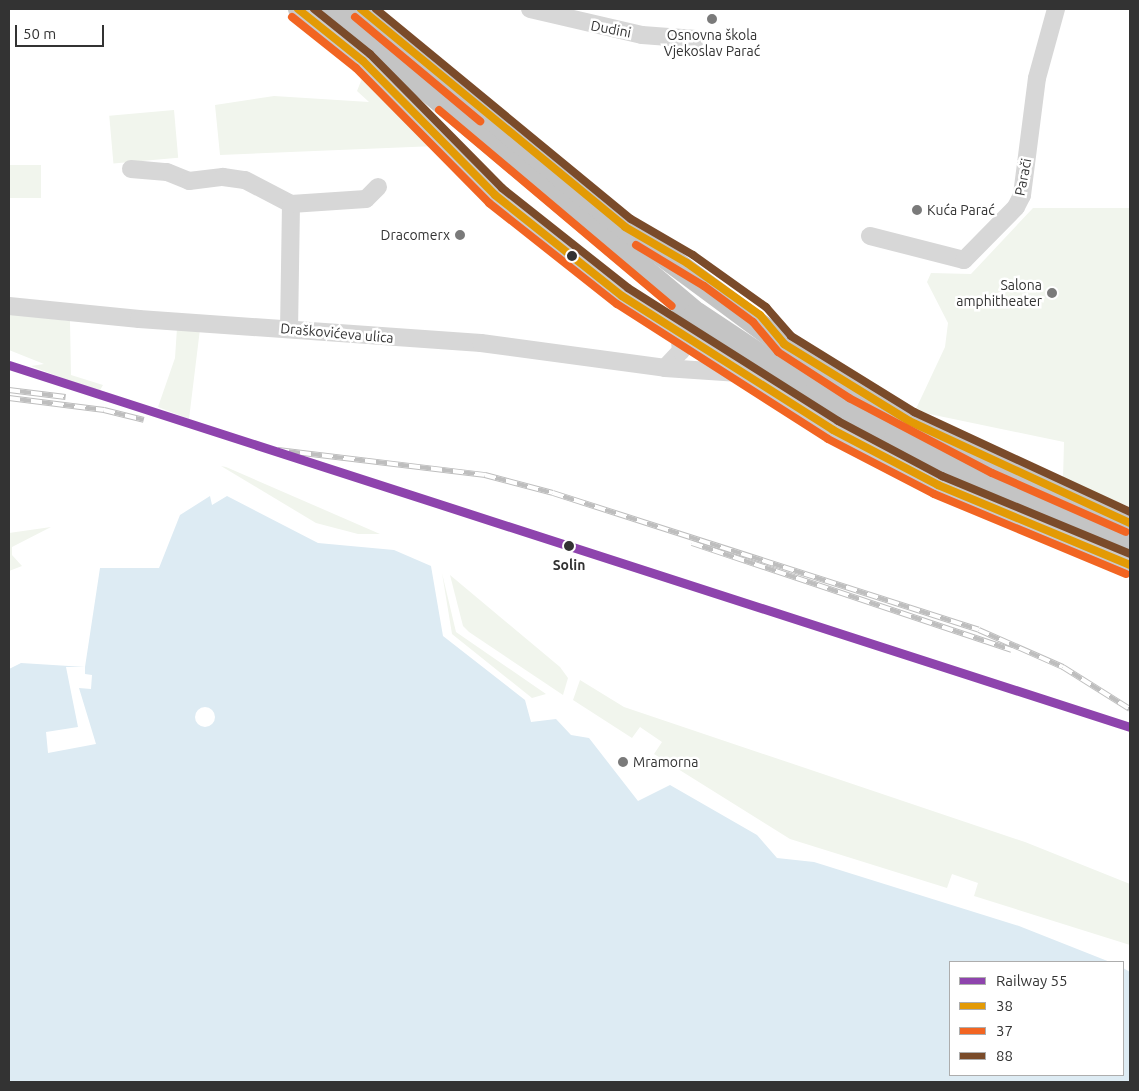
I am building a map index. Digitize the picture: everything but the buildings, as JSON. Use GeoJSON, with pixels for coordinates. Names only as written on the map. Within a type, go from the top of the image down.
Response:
{"type":"FeatureCollection","features":[{"type":"Feature","properties":{"kind":"highway"},"geometry":{"type":"LineString","coordinates":[[332,9],[696,314],[815,393],[896,438],[981,480],[1130,543]]}},
{"type":"Feature","properties":{"kind":"highway"},"geometry":{"type":"LineString","coordinates":[[361,9],[603,210],[784,344],[909,421],[1130,523]]}},
{"type":"Feature","properties":{"kind":"main road"},"geometry":{"type":"LineString","coordinates":[[298,9],[363,61],[495,195],[542,235],[740,374],[938,485],[1130,565]]}},
{"type":"Feature","properties":{"kind":"street","name":"Dudini"},"geometry":{"type":"LineString","coordinates":[[530,9],[642,35],[696,39]]}},
{"type":"Feature","properties":{"kind":"street","name":"Parači"},"geometry":{"type":"LineString","coordinates":[[870,236],[964,260],[1016,207],[1022,195],[1037,78],[1056,9]]}},
{"type":"Feature","properties":{"kind":"street"},"geometry":{"type":"LineString","coordinates":[[131,169],[167,172],[189,181],[223,177],[245,180],[290,204],[366,199],[378,187]]}},
{"type":"Feature","properties":{"kind":"street"},"geometry":{"type":"LineString","coordinates":[[289,328],[290,204]]}},
{"type":"Feature","properties":{"kind":"street","name":"Draškovićeva ulica"},"geometry":{"type":"LineString","coordinates":[[9,306],[489,344],[665,368],[740,374]]}},
{"type":"Feature","properties":{"kind":"street"},"geometry":{"type":"LineString","coordinates":[[665,368],[681,351],[679,333]]}},
{"type":"Feature","properties":{"kind":"shaded area"},"geometry":{"type":"Polygon","coordinates":[[[363,76],[436,146],[220,155],[215,105],[274,96],[369,102],[357,91],[363,76]]]}},
{"type":"Feature","properties":{"kind":"shaded area"},"geometry":{"type":"Polygon","coordinates":[[[174,110],[178,158],[113,163],[109,116],[174,110]]]}},
{"type":"Feature","properties":{"kind":"shaded area"},"geometry":{"type":"Polygon","coordinates":[[[9,165],[41,165],[41,198],[9,198],[9,165]]]}},
{"type":"Feature","properties":{"kind":"shaded area"},"geometry":{"type":"Polygon","coordinates":[[[1033,208],[1130,208],[1130,507],[1063,479],[1064,442],[915,411],[945,347],[948,323],[927,282],[931,273],[971,274],[1033,208]]]}},
{"type":"Feature","properties":{"kind":"shaded area"},"geometry":{"type":"Polygon","coordinates":[[[9,314],[70,321],[71,375],[103,385],[99,392],[31,366],[44,364],[9,350],[9,314]]]}},
{"type":"Feature","properties":{"kind":"shaded area"},"geometry":{"type":"Polygon","coordinates":[[[177,328],[200,329],[189,419],[158,407],[175,358],[177,328]]]}},
{"type":"Feature","properties":{"kind":"shaded area"},"geometry":{"type":"Polygon","coordinates":[[[221,466],[380,534],[358,534],[316,523],[221,466]]]}},
{"type":"Feature","properties":{"kind":"shaded area"},"geometry":{"type":"Polygon","coordinates":[[[210,496],[212,505],[227,496],[318,543],[394,550],[431,566],[443,636],[525,700],[531,722],[556,719],[571,735],[589,738],[638,801],[670,785],[757,835],[777,858],[814,862],[1019,926],[1107,961],[949,961],[949,1076],[1124,1076],[1124,969],[1130,972],[1130,1082],[9,1082],[9,669],[21,663],[85,667],[100,568],[159,568],[180,515],[210,496]]]}},
{"type":"Feature","properties":{"kind":"shaded area"},"geometry":{"type":"Polygon","coordinates":[[[51,527],[12,547],[12,555],[22,566],[9,571],[9,533],[51,527]]]}},
{"type":"Feature","properties":{"kind":"shaded area"},"geometry":{"type":"Polygon","coordinates":[[[442,573],[456,632],[546,694],[532,698],[452,634],[442,573]]]}},
{"type":"Feature","properties":{"kind":"shaded area"},"geometry":{"type":"Polygon","coordinates":[[[450,575],[560,667],[568,678],[563,695],[469,632],[463,626],[450,575]]]}},
{"type":"Feature","properties":{"kind":"shaded area"},"geometry":{"type":"Polygon","coordinates":[[[580,680],[624,707],[1025,842],[1130,884],[1130,945],[974,896],[978,883],[952,874],[947,888],[790,839],[654,754],[662,742],[640,727],[632,738],[573,700],[580,680]]]}},
{"type":"Feature","properties":{"kind":"pier"},"geometry":{"type":"Polygon","coordinates":[[[66,667],[85,667],[85,674],[92,675],[91,689],[79,688],[96,744],[48,753],[46,732],[78,727],[66,667]]]}},
{"type":"Feature","properties":{"kind":"pier"},"geometry":{"type":"Polygon","coordinates":[[[205,707],[212,710],[215,717],[212,724],[205,727],[198,724],[195,717],[198,710],[205,707]]]}},
{"type":"Feature","properties":{"kind":"railway"},"geometry":{"type":"LineString","coordinates":[[9,390],[66,397]]}},
{"type":"Feature","properties":{"kind":"railway"},"geometry":{"type":"LineString","coordinates":[[9,398],[104,410],[144,420]]}},
{"type":"Feature","properties":{"kind":"railway"},"geometry":{"type":"LineString","coordinates":[[278,450],[485,475],[553,493],[979,630],[1063,667],[1130,709]]}},
{"type":"Feature","properties":{"kind":"railway"},"geometry":{"type":"LineString","coordinates":[[692,543],[1012,650]]}},
{"type":"Feature","properties":{"kind":"rail line","name":"55"},"geometry":{"type":"LineString","coordinates":[[9,365],[1130,727]]}},
{"type":"Feature","properties":{"kind":"transit line","name":"38"},"geometry":{"type":"LineString","coordinates":[[298,9],[363,61],[495,195],[622,296],[833,430],[938,485],[1130,565]]}},
{"type":"Feature","properties":{"kind":"transit line","name":"88"},"geometry":{"type":"LineString","coordinates":[[314,9],[370,54],[502,188],[628,288],[838,421],[942,476],[1130,554]]}},
{"type":"Feature","properties":{"kind":"transit line","name":"38"},"geometry":{"type":"LineString","coordinates":[[361,9],[625,227],[687,263],[760,315],[784,344],[909,421],[1130,523]]}},
{"type":"Feature","properties":{"kind":"transit line","name":"88"},"geometry":{"type":"LineString","coordinates":[[376,9],[631,219],[693,255],[766,307],[791,336],[914,412],[1130,512]]}},
{"type":"Feature","properties":{"kind":"transit line","name":"37"},"geometry":{"type":"LineString","coordinates":[[292,17],[356,68],[489,203],[617,304],[828,439],[934,494],[1126,574]]}},
{"type":"Feature","properties":{"kind":"transit line","name":"37"},"geometry":{"type":"LineString","coordinates":[[355,17],[480,121]]}},
{"type":"Feature","properties":{"kind":"transit line","name":"37"},"geometry":{"type":"LineString","coordinates":[[439,110],[672,306]]}},
{"type":"Feature","properties":{"kind":"transit line","name":"37"},"geometry":{"type":"LineString","coordinates":[[636,245],[704,286],[753,322],[778,352],[849,398],[992,473],[1126,532]]}},
{"type":"Feature","properties":{"kind":"place","name":"Osnovna škola Vjekoslav Parać"},"geometry":{"type":"Point","coordinates":[712,19]}},
{"type":"Feature","properties":{"kind":"place","name":"Kuća Parać"},"geometry":{"type":"Point","coordinates":[917,210]}},
{"type":"Feature","properties":{"kind":"place","name":"Dracomerx"},"geometry":{"type":"Point","coordinates":[460,235]}},
{"type":"Feature","properties":{"kind":"place","name":"Salona amphitheater"},"geometry":{"type":"Point","coordinates":[1052,293]}},
{"type":"Feature","properties":{"kind":"place","name":"Solin"},"geometry":{"type":"Point","coordinates":[569,546]}},
{"type":"Feature","properties":{"kind":"place","name":"Mramorna"},"geometry":{"type":"Point","coordinates":[623,762]}}]}
